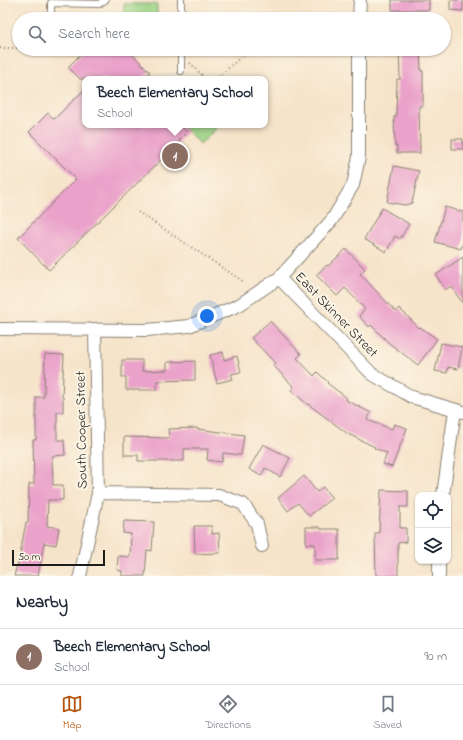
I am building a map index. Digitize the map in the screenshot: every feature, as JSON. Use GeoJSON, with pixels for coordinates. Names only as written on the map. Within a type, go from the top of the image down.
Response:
{"type":"FeatureCollection","features":[{"type":"Feature","properties":{"kind":"street"},"geometry":{"type":"LineString","coordinates":[[360,0],[360,12]]}},
{"type":"Feature","properties":{"kind":"street"},"geometry":{"type":"LineString","coordinates":[[279,278],[332,220],[353,185],[359,157],[359,56]]}},
{"type":"Feature","properties":{"kind":"street","name":"East Skinner Street"},"geometry":{"type":"LineString","coordinates":[[0,329],[147,330],[189,326],[239,305],[279,278],[372,374],[412,397],[459,411]]}},
{"type":"Feature","properties":{"kind":"street","name":"South Cooper Street"},"geometry":{"type":"LineString","coordinates":[[80,576],[98,493],[95,329]]}},
{"type":"Feature","properties":{"kind":"street"},"geometry":{"type":"LineString","coordinates":[[444,492],[459,411]]}},
{"type":"Feature","properties":{"kind":"street"},"geometry":{"type":"LineString","coordinates":[[98,493],[219,495],[243,504],[257,524],[262,546]]}},
{"type":"Feature","properties":{"kind":"street"},"geometry":{"type":"LineString","coordinates":[[439,564],[439,576]]}},
{"type":"Feature","properties":{"kind":"lane"},"geometry":{"type":"LineString","coordinates":[[51,12],[51,3],[99,4],[105,0]]}},
{"type":"Feature","properties":{"kind":"lane"},"geometry":{"type":"LineString","coordinates":[[181,0],[181,12]]}},
{"type":"Feature","properties":{"kind":"lane"},"geometry":{"type":"LineString","coordinates":[[181,56],[181,71]]}},
{"type":"Feature","properties":{"kind":"path"},"geometry":{"type":"LineString","coordinates":[[0,48],[12,48]]}},
{"type":"Feature","properties":{"kind":"path"},"geometry":{"type":"LineString","coordinates":[[219,76],[242,56]]}},
{"type":"Feature","properties":{"kind":"path"},"geometry":{"type":"LineString","coordinates":[[186,59],[203,76]]}},
{"type":"Feature","properties":{"kind":"path"},"geometry":{"type":"LineString","coordinates":[[138,212],[244,282]]}},
{"type":"Feature","properties":{"kind":"green space"},"geometry":{"type":"Polygon","coordinates":[[[124,4],[157,4],[157,12],[123,12],[124,4]]]}},
{"type":"Feature","properties":{"kind":"green space"},"geometry":{"type":"Polygon","coordinates":[[[184,128],[217,128],[200,144],[184,128]]]}},
{"type":"Feature","properties":{"kind":"building"},"geometry":{"type":"Polygon","coordinates":[[[392,0],[429,0],[429,10],[392,10],[392,0]]]}},
{"type":"Feature","properties":{"kind":"building"},"geometry":{"type":"Polygon","coordinates":[[[450,0],[463,0],[463,11],[450,10],[450,0]]]}},
{"type":"Feature","properties":{"kind":"building"},"geometry":{"type":"Polygon","coordinates":[[[79,56],[134,56],[150,72],[145,76],[82,76],[82,79],[80,79],[68,67],[79,56]]]}},
{"type":"Feature","properties":{"kind":"building"},"geometry":{"type":"Polygon","coordinates":[[[399,56],[420,56],[421,71],[423,71],[423,106],[419,106],[420,153],[397,153],[397,146],[395,146],[394,117],[396,117],[397,79],[400,79],[399,56]]]}},
{"type":"Feature","properties":{"kind":"building"},"geometry":{"type":"Polygon","coordinates":[[[82,92],[82,128],[183,128],[187,132],[179,140],[180,141],[49,270],[18,238],[76,179],[29,132],[48,113],[54,119],[82,92]]]}},
{"type":"Feature","properties":{"kind":"building"},"geometry":{"type":"Polygon","coordinates":[[[452,139],[463,139],[463,149],[452,149],[452,139]]]}},
{"type":"Feature","properties":{"kind":"building"},"geometry":{"type":"Polygon","coordinates":[[[394,166],[419,171],[412,203],[405,205],[387,202],[394,166]]]}},
{"type":"Feature","properties":{"kind":"building"},"geometry":{"type":"Polygon","coordinates":[[[445,207],[463,212],[463,242],[461,249],[435,242],[445,207]]]}},
{"type":"Feature","properties":{"kind":"building"},"geometry":{"type":"Polygon","coordinates":[[[382,208],[409,224],[400,239],[395,236],[386,252],[364,239],[382,208]]]}},
{"type":"Feature","properties":{"kind":"building"},"geometry":{"type":"Polygon","coordinates":[[[346,249],[365,269],[360,274],[396,312],[399,308],[419,328],[420,327],[437,339],[418,365],[390,344],[371,325],[369,327],[359,316],[365,309],[345,288],[337,296],[316,275],[346,249]]]}},
{"type":"Feature","properties":{"kind":"building"},"geometry":{"type":"Polygon","coordinates":[[[463,257],[463,304],[451,286],[445,290],[436,275],[463,257]]]}},
{"type":"Feature","properties":{"kind":"building"},"geometry":{"type":"Polygon","coordinates":[[[270,321],[301,354],[297,358],[314,376],[317,372],[328,382],[327,383],[347,398],[346,400],[371,413],[367,420],[392,429],[394,424],[407,428],[392,467],[383,464],[387,453],[348,434],[308,405],[291,390],[294,387],[273,365],[275,363],[251,338],[270,321]]]}},
{"type":"Feature","properties":{"kind":"building"},"geometry":{"type":"Polygon","coordinates":[[[441,343],[462,347],[458,369],[448,367],[447,373],[435,371],[441,343]]]}},
{"type":"Feature","properties":{"kind":"building"},"geometry":{"type":"Polygon","coordinates":[[[223,352],[224,360],[237,356],[241,372],[231,374],[233,379],[217,383],[210,355],[223,352]]]}},
{"type":"Feature","properties":{"kind":"building"},"geometry":{"type":"Polygon","coordinates":[[[45,354],[64,355],[62,397],[63,412],[57,412],[57,440],[64,440],[65,455],[52,456],[53,485],[63,485],[63,500],[48,500],[47,526],[59,528],[56,545],[44,543],[38,576],[14,576],[18,565],[26,522],[28,523],[29,484],[34,484],[33,440],[36,440],[36,397],[44,397],[45,354]]]}},
{"type":"Feature","properties":{"kind":"building"},"geometry":{"type":"Polygon","coordinates":[[[122,360],[142,360],[142,371],[167,370],[167,362],[195,361],[195,380],[157,381],[157,390],[126,390],[126,377],[122,377],[122,360]]]}},
{"type":"Feature","properties":{"kind":"building"},"geometry":{"type":"Polygon","coordinates":[[[197,428],[244,435],[241,455],[223,453],[222,462],[207,460],[208,449],[184,449],[184,461],[138,461],[138,455],[124,455],[124,437],[169,438],[168,429],[197,428]]]}},
{"type":"Feature","properties":{"kind":"building"},"geometry":{"type":"Polygon","coordinates":[[[263,444],[290,458],[280,477],[265,468],[261,476],[249,469],[263,444]]]}},
{"type":"Feature","properties":{"kind":"building"},"geometry":{"type":"Polygon","coordinates":[[[304,476],[317,492],[323,487],[332,498],[309,516],[298,503],[288,511],[278,498],[304,476]]]}},
{"type":"Feature","properties":{"kind":"building"},"geometry":{"type":"Polygon","coordinates":[[[381,490],[408,491],[408,507],[400,507],[400,528],[406,528],[406,542],[398,543],[398,576],[376,576],[375,533],[379,533],[381,490]]]}},
{"type":"Feature","properties":{"kind":"building"},"geometry":{"type":"Polygon","coordinates":[[[124,521],[154,522],[152,551],[147,550],[145,576],[122,576],[122,571],[117,570],[118,556],[130,557],[131,534],[123,533],[124,521]]]}},
{"type":"Feature","properties":{"kind":"building"},"geometry":{"type":"Polygon","coordinates":[[[194,526],[212,526],[212,534],[219,533],[220,553],[195,554],[194,526]]]}},
{"type":"Feature","properties":{"kind":"building"},"geometry":{"type":"Polygon","coordinates":[[[306,527],[339,529],[339,560],[315,560],[315,544],[306,544],[306,527]]]}},
{"type":"Feature","properties":{"kind":"place","name":"Beech Elementary School"},"geometry":{"type":"Point","coordinates":[175,156]}}]}
